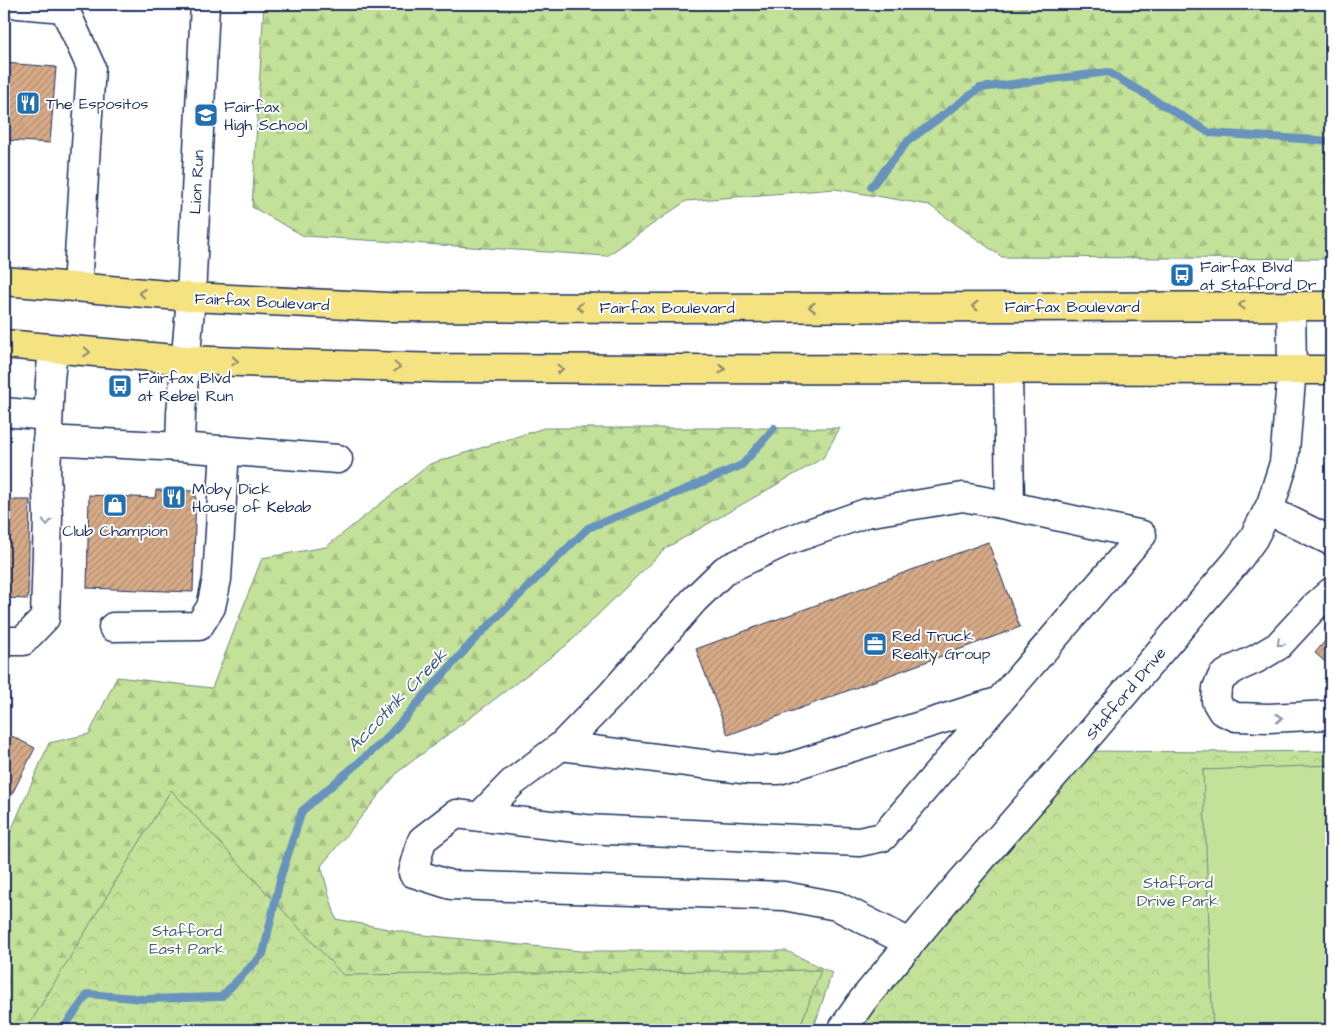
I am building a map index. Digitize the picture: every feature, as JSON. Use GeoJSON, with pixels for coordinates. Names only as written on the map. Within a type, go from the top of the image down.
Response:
{"type":"FeatureCollection","features":[{"type":"Feature","properties":{"kind":"main road","name":"Fairfax Boulevard"},"geometry":{"type":"LineString","coordinates":[[4,281],[191,298],[419,308],[1331,306]]}},
{"type":"Feature","properties":{"kind":"main road"},"geometry":{"type":"LineString","coordinates":[[4,344],[186,360],[442,368],[1331,370]]}},
{"type":"Feature","properties":{"kind":"street"},"geometry":{"type":"LineString","coordinates":[[18,4],[64,8],[91,67],[76,287]]}},
{"type":"Feature","properties":{"kind":"street","name":"Lion Run"},"geometry":{"type":"LineString","coordinates":[[180,447],[191,298],[205,4]]}},
{"type":"Feature","properties":{"kind":"street","name":"Stafford Drive"},"geometry":{"type":"LineString","coordinates":[[842,1030],[863,1000],[956,888],[1237,562],[1253,539],[1271,504],[1284,463],[1292,369],[1291,305]]}},
{"type":"Feature","properties":{"kind":"street"},"geometry":{"type":"LineString","coordinates":[[4,641],[23,641],[45,618],[48,517],[46,474],[53,348]]}},
{"type":"Feature","properties":{"kind":"street"},"geometry":{"type":"LineString","coordinates":[[1008,369],[1011,506]]}},
{"type":"Feature","properties":{"kind":"street"},"geometry":{"type":"LineString","coordinates":[[4,412],[48,428],[180,447],[338,459]]}},
{"type":"Feature","properties":{"kind":"street"},"geometry":{"type":"LineString","coordinates":[[113,627],[199,626],[211,607],[217,579],[225,450]]}},
{"type":"Feature","properties":{"kind":"street"},"geometry":{"type":"LineString","coordinates":[[479,817],[512,783],[561,746],[612,694],[694,600],[726,570],[784,542],[866,513],[963,497],[1142,535],[883,837],[859,842],[586,829],[479,817],[456,814],[422,840],[413,873],[451,885],[784,896],[837,906],[910,943]]}},
{"type":"Feature","properties":{"kind":"street"},"geometry":{"type":"LineString","coordinates":[[1268,510],[1331,541]]}},
{"type":"Feature","properties":{"kind":"street"},"geometry":{"type":"LineString","coordinates":[[1322,600],[1278,646],[1222,677],[1217,688],[1216,701],[1222,711],[1236,718],[1331,715]]}},
{"type":"Feature","properties":{"kind":"street"},"geometry":{"type":"LineString","coordinates":[[561,746],[750,770],[780,770],[1000,700]]}},
{"type":"Feature","properties":{"kind":"green space"},"geometry":{"type":"Polygon","coordinates":[[[264,4],[1331,4],[1331,259],[1002,257],[929,205],[835,189],[686,201],[607,256],[304,236],[252,207],[264,4]]]}},
{"type":"Feature","properties":{"kind":"green space"},"geometry":{"type":"Polygon","coordinates":[[[544,428],[840,428],[823,458],[666,548],[568,644],[398,772],[321,866],[336,919],[414,934],[581,951],[787,951],[832,973],[813,1030],[4,1030],[4,847],[49,743],[89,734],[117,677],[212,688],[262,558],[326,547],[430,464],[544,428]]]}},
{"type":"Feature","properties":{"kind":"green space","name":"Stafford Drive Park"},"geometry":{"type":"Polygon","coordinates":[[[1076,751],[1331,751],[1331,1030],[845,1030],[1076,751]]]}},
{"type":"Feature","properties":{"kind":"green space"},"geometry":{"type":"Polygon","coordinates":[[[1331,765],[1331,1030],[1213,1030],[1203,770],[1331,765]]]}},
{"type":"Feature","properties":{"kind":"green space","name":"Stafford East Park"},"geometry":{"type":"Polygon","coordinates":[[[171,790],[343,975],[821,970],[799,1030],[26,1030],[171,790]]]}},
{"type":"Feature","properties":{"kind":"building","name":"The Espositos"},"geometry":{"type":"Polygon","coordinates":[[[4,63],[56,67],[50,143],[4,140],[4,63]]]}},
{"type":"Feature","properties":{"kind":"building"},"geometry":{"type":"Polygon","coordinates":[[[156,490],[196,491],[193,592],[87,588],[89,495],[155,498],[156,490]]]}},
{"type":"Feature","properties":{"kind":"building"},"geometry":{"type":"Polygon","coordinates":[[[4,500],[30,500],[28,599],[4,598],[4,500]]]}},
{"type":"Feature","properties":{"kind":"building"},"geometry":{"type":"Polygon","coordinates":[[[988,542],[1020,627],[728,735],[696,649],[988,542]]]}},
{"type":"Feature","properties":{"kind":"building"},"geometry":{"type":"Polygon","coordinates":[[[1331,634],[1331,667],[1315,653],[1331,634]]]}},
{"type":"Feature","properties":{"kind":"building"},"geometry":{"type":"Polygon","coordinates":[[[4,732],[35,748],[4,810],[4,732]]]}},
{"type":"Feature","properties":{"kind":"waterway","name":"Accotink Creek"},"geometry":{"type":"LineString","coordinates":[[871,187],[908,141],[980,88],[1108,72],[1210,133],[1331,141]]}},
{"type":"Feature","properties":{"kind":"waterway","name":"Accotink Creek"},"geometry":{"type":"LineString","coordinates":[[62,1030],[88,994],[144,999],[221,997],[263,954],[281,876],[302,811],[385,740],[473,641],[588,528],[742,465],[774,428]]}},
{"type":"Feature","properties":{"kind":"place","name":"The Espositos"},"geometry":{"type":"Point","coordinates":[28,103]}},
{"type":"Feature","properties":{"kind":"place","name":"Fairfax High School"},"geometry":{"type":"Point","coordinates":[206,115]}},
{"type":"Feature","properties":{"kind":"place","name":"Fairfax Blvd at Stafford Dr"},"geometry":{"type":"Point","coordinates":[1182,275]}},
{"type":"Feature","properties":{"kind":"place","name":"Fairfax Blvd at Rebel Run"},"geometry":{"type":"Point","coordinates":[120,386]}},
{"type":"Feature","properties":{"kind":"place","name":"Moby Dick House of Kebab"},"geometry":{"type":"Point","coordinates":[174,497]}},
{"type":"Feature","properties":{"kind":"place","name":"Club Champion"},"geometry":{"type":"Point","coordinates":[115,505]}},
{"type":"Feature","properties":{"kind":"place","name":"Red Truck Realty Group"},"geometry":{"type":"Point","coordinates":[875,644]}}]}
